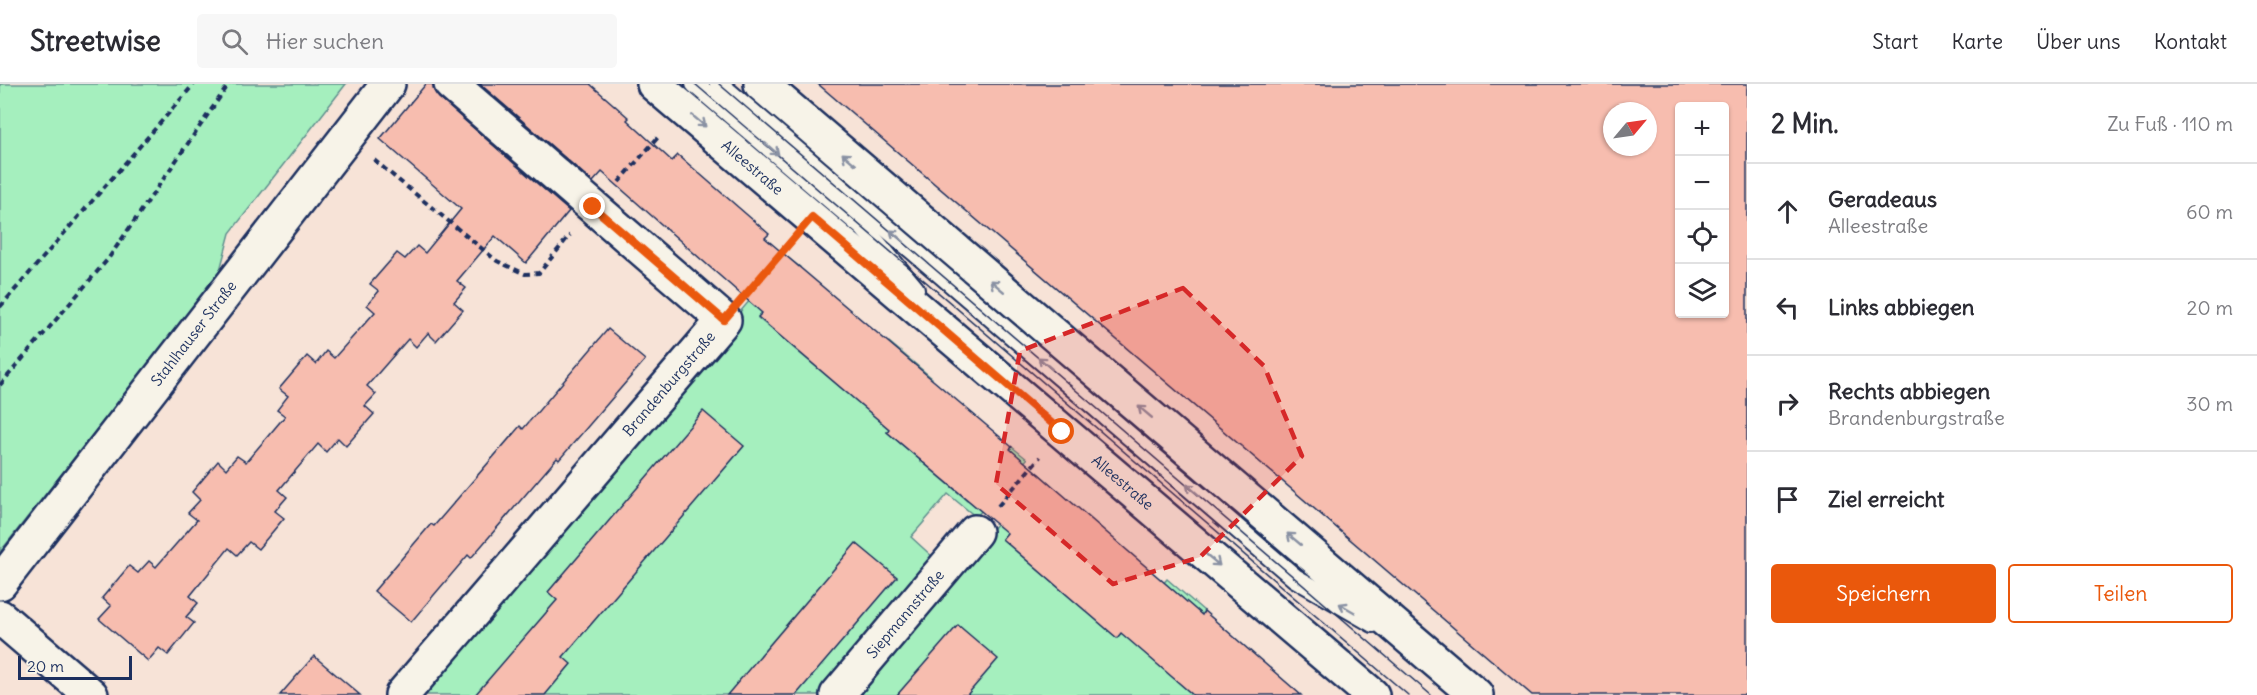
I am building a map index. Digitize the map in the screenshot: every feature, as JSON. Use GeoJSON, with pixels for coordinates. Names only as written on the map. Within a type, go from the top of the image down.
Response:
{"type":"FeatureCollection","features":[{"type":"Feature","properties":{"kind":"main road","name":"Stahlhauser Straße"},"geometry":{"type":"LineString","coordinates":[[0,583],[388,84]]}},
{"type":"Feature","properties":{"kind":"main road","name":"Brandenburgstraße"},"geometry":{"type":"LineString","coordinates":[[402,695],[724,320],[451,84]]}},
{"type":"Feature","properties":{"kind":"main road","name":"Alleestraße"},"geometry":{"type":"LineString","coordinates":[[654,84],[689,96],[812,217],[1372,695]]}},
{"type":"Feature","properties":{"kind":"main road"},"geometry":{"type":"LineString","coordinates":[[761,84],[1476,695]]}},
{"type":"Feature","properties":{"kind":"main road","name":"Siepmannstraße"},"geometry":{"type":"LineString","coordinates":[[837,695],[975,532]]}},
{"type":"Feature","properties":{"kind":"main road"},"geometry":{"type":"LineString","coordinates":[[0,617],[91,695]]}},
{"type":"Feature","properties":{"kind":"lane"},"geometry":{"type":"LineString","coordinates":[[719,84],[1295,578],[1434,659]]}},
{"type":"Feature","properties":{"kind":"lane"},"geometry":{"type":"LineString","coordinates":[[689,96],[864,228],[961,345]]}},
{"type":"Feature","properties":{"kind":"path"},"geometry":{"type":"LineString","coordinates":[[0,307],[194,84]]}},
{"type":"Feature","properties":{"kind":"path"},"geometry":{"type":"LineString","coordinates":[[0,385],[108,259],[229,84]]}},
{"type":"Feature","properties":{"kind":"path"},"geometry":{"type":"LineString","coordinates":[[370,156],[496,261],[525,274],[538,273],[689,96]]}},
{"type":"Feature","properties":{"kind":"path"},"geometry":{"type":"LineString","coordinates":[[724,320],[812,217]]}},
{"type":"Feature","properties":{"kind":"path"},"geometry":{"type":"LineString","coordinates":[[975,532],[1062,432]]}},
{"type":"Feature","properties":{"kind":"highlighted area"},"geometry":{"type":"Polygon","coordinates":[[[1183,288],[1264,366],[1302,456],[1200,557],[1113,584],[996,484],[1020,351],[1183,288]]]}},
{"type":"Feature","properties":{"kind":"green space"},"geometry":{"type":"Polygon","coordinates":[[[0,84],[346,84],[230,233],[219,274],[0,552],[0,84]]]}},
{"type":"Feature","properties":{"kind":"green space"},"geometry":{"type":"Polygon","coordinates":[[[787,257],[800,267],[758,318],[846,392],[889,342],[932,378],[887,432],[967,500],[1012,447],[1027,459],[976,517],[948,494],[911,537],[935,559],[818,695],[417,695],[742,317],[739,313],[787,257]]]}},
{"type":"Feature","properties":{"kind":"green space"},"geometry":{"type":"Polygon","coordinates":[[[1039,474],[1049,483],[1002,539],[1117,638],[1167,579],[1204,611],[1159,665],[1193,695],[850,695],[1039,474]]]}},
{"type":"Feature","properties":{"kind":"building"},"geometry":{"type":"Polygon","coordinates":[[[426,84],[433,84],[434,91],[439,98],[569,211],[526,263],[495,236],[457,281],[466,288],[454,302],[463,310],[436,341],[428,333],[416,347],[408,339],[367,386],[376,394],[365,406],[374,414],[346,446],[338,438],[326,452],[318,444],[279,490],[287,497],[275,511],[284,518],[258,549],[249,542],[237,555],[229,548],[190,596],[198,603],[186,617],[194,623],[168,655],[159,648],[148,661],[99,619],[111,606],[102,598],[129,566],[138,573],[149,561],[156,567],[197,520],[188,513],[200,500],[192,492],[218,461],[226,469],[237,456],[246,462],[285,416],[277,410],[288,396],[279,389],[307,356],[316,364],[326,351],[334,358],[375,312],[367,305],[379,291],[370,284],[397,253],[405,259],[417,246],[425,253],[461,209],[380,139],[426,84]]]}},
{"type":"Feature","properties":{"kind":"building"},"geometry":{"type":"Polygon","coordinates":[[[480,84],[590,84],[629,118],[627,120],[672,161],[678,155],[769,234],[765,238],[1012,447],[1010,449],[1202,615],[1204,611],[1301,695],[1193,695],[1121,633],[1117,638],[1002,539],[1007,533],[887,432],[889,429],[758,317],[762,313],[602,172],[593,182],[480,84]]]}},
{"type":"Feature","properties":{"kind":"building"},"geometry":{"type":"Polygon","coordinates":[[[818,84],[1747,84],[1747,695],[1532,695],[818,84]]]}},
{"type":"Feature","properties":{"kind":"building"},"geometry":{"type":"Polygon","coordinates":[[[608,329],[645,360],[559,460],[557,458],[471,558],[468,555],[411,622],[374,591],[431,524],[434,526],[520,426],[523,429],[608,329]]]}},
{"type":"Feature","properties":{"kind":"building"},"geometry":{"type":"Polygon","coordinates":[[[703,411],[744,446],[563,657],[571,664],[545,695],[475,695],[557,600],[548,592],[703,411]]]}},
{"type":"Feature","properties":{"kind":"building"},"geometry":{"type":"Polygon","coordinates":[[[856,543],[897,577],[796,695],[727,695],[856,543]]]}},
{"type":"Feature","properties":{"kind":"building"},"geometry":{"type":"Polygon","coordinates":[[[958,625],[998,659],[967,695],[897,695],[958,625]]]}},
{"type":"Feature","properties":{"kind":"building"},"geometry":{"type":"Polygon","coordinates":[[[314,656],[360,695],[280,695],[314,656]]]}},
{"type":"Feature","properties":{"kind":"tram line"},"geometry":{"type":"LineString","coordinates":[[695,84],[1408,695]]}},
{"type":"Feature","properties":{"kind":"tram line"},"geometry":{"type":"LineString","coordinates":[[719,84],[1431,695]]}},
{"type":"Feature","properties":{"kind":"route"},"geometry":{"type":"LineString","coordinates":[[593,207],[724,320],[812,217],[1062,432]]}}]}
